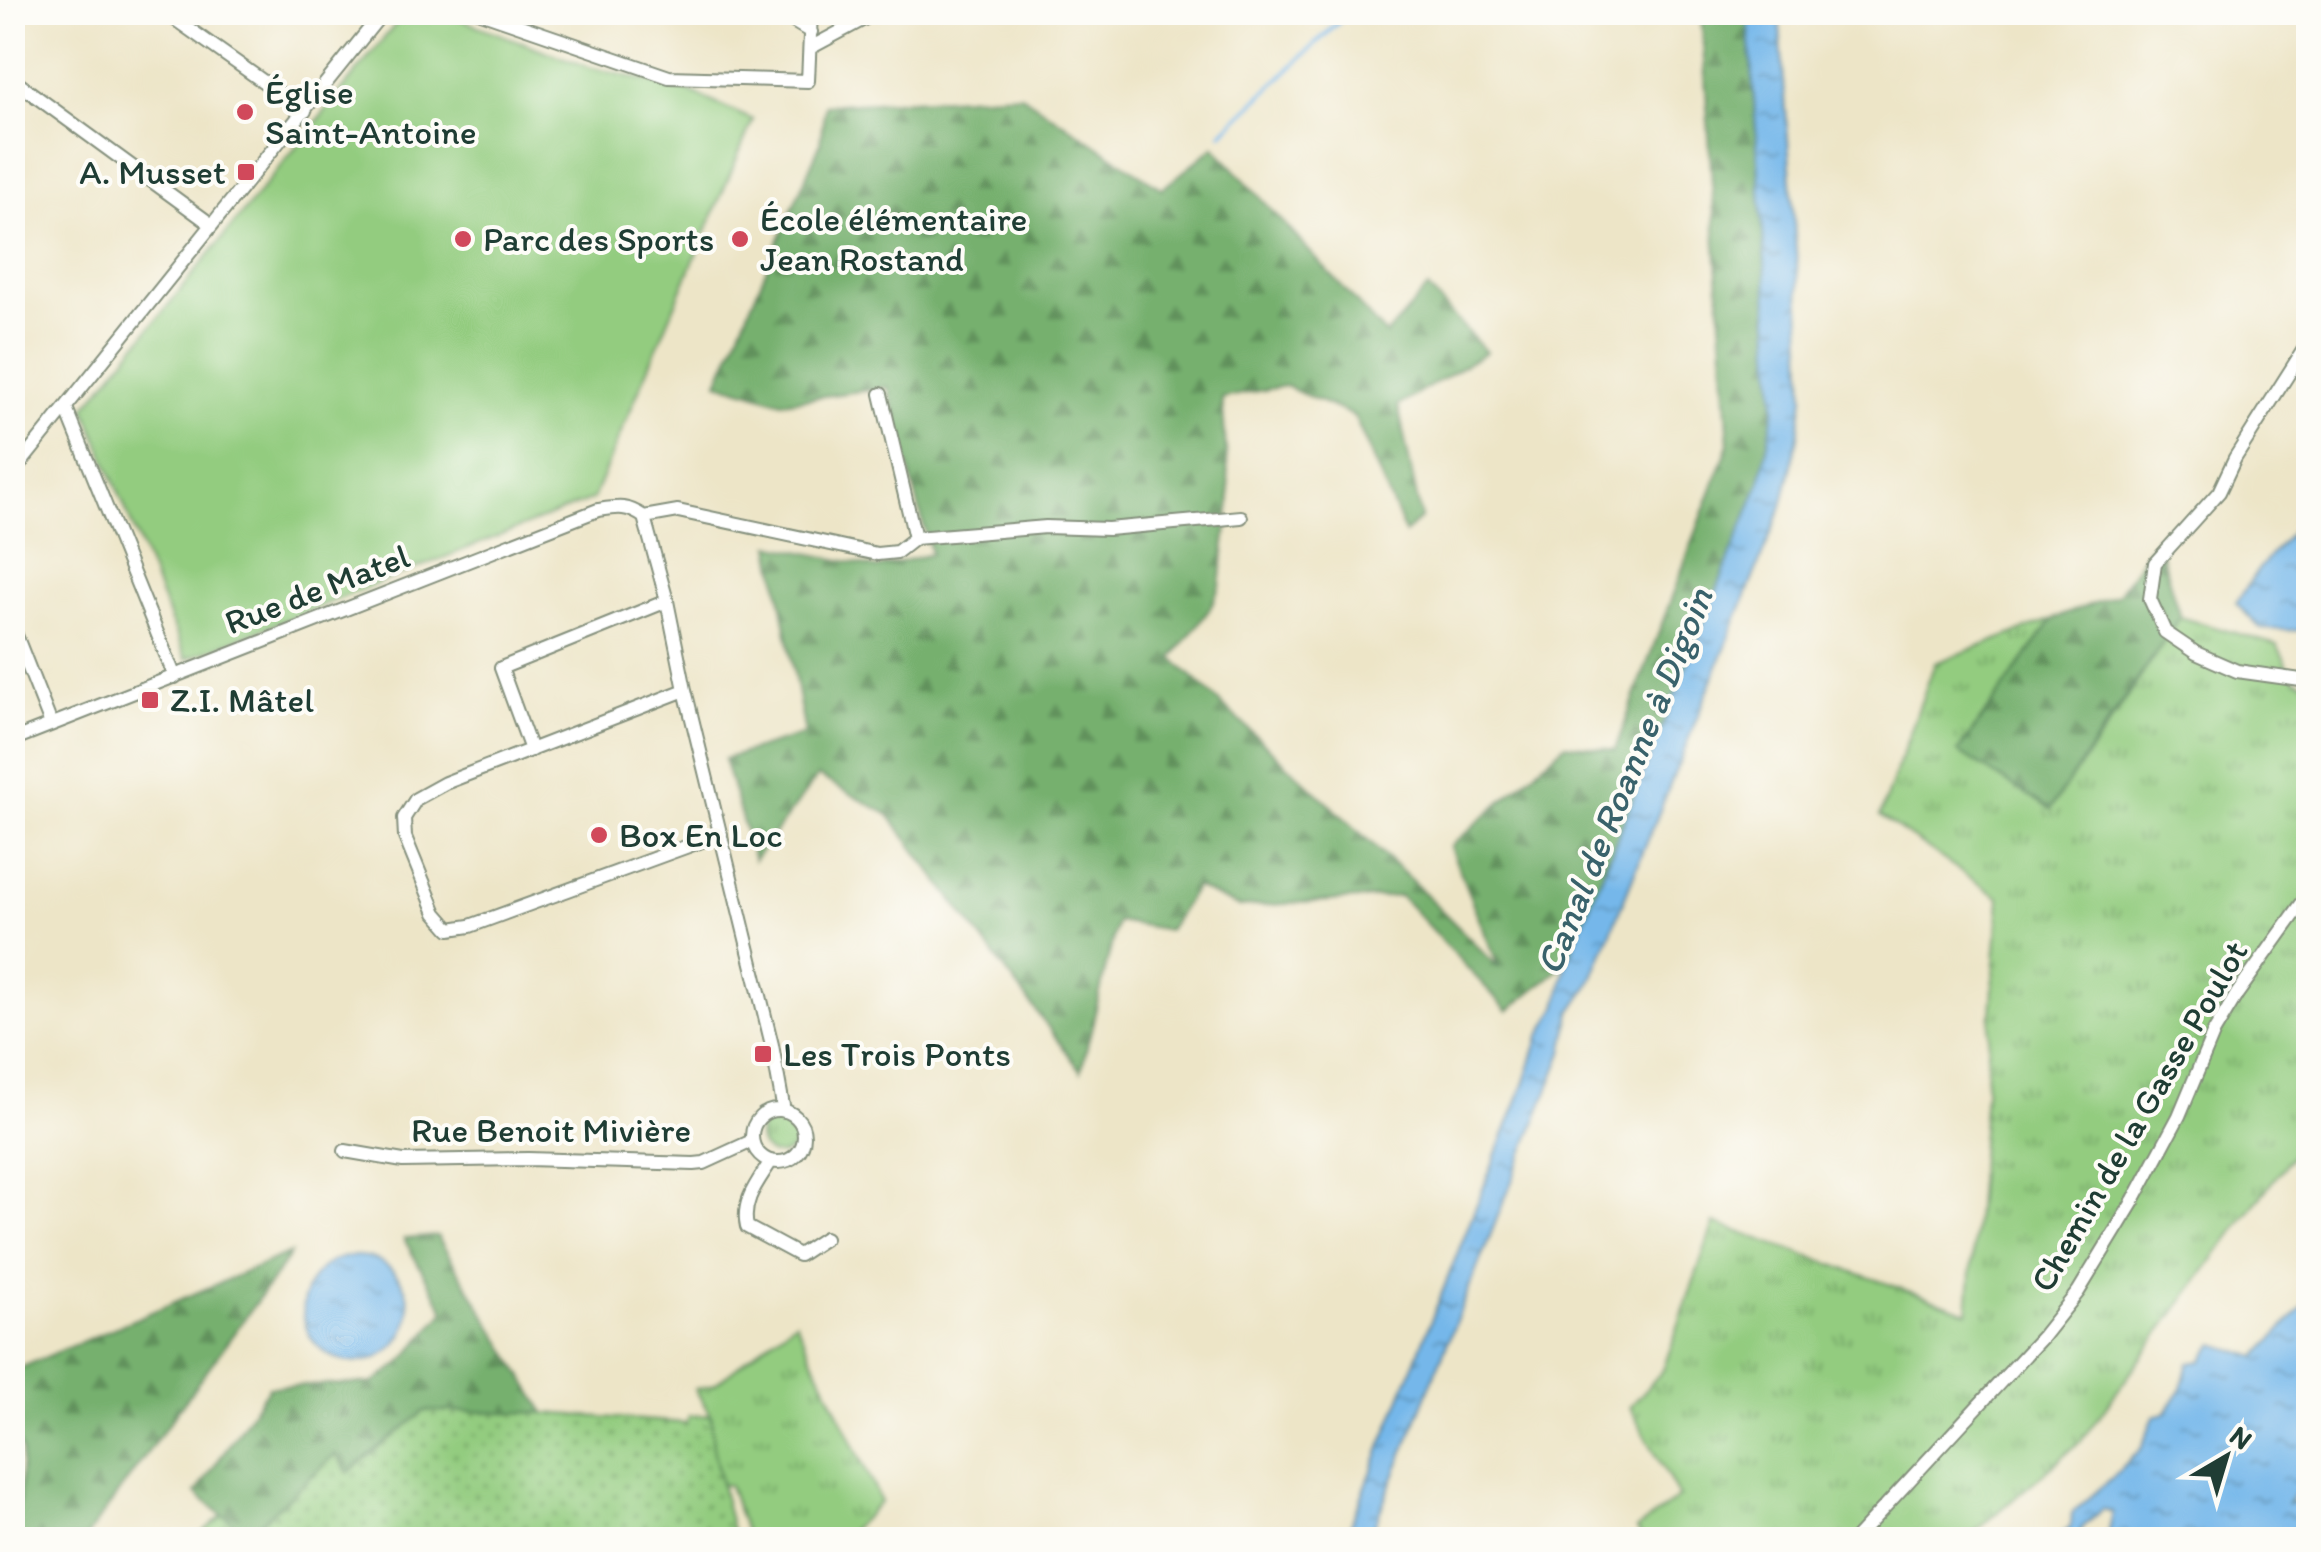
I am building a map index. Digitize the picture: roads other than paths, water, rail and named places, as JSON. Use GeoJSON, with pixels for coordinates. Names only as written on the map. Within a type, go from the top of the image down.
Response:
{"type":"FeatureCollection","features":[{"type":"Feature","properties":{"kind":"street"},"geometry":{"type":"LineString","coordinates":[[165,12],[305,111]]}},
{"type":"Feature","properties":{"kind":"street"},"geometry":{"type":"LineString","coordinates":[[12,474],[383,12]]}},
{"type":"Feature","properties":{"kind":"street"},"geometry":{"type":"LineString","coordinates":[[480,12],[669,77],[808,81],[811,12]]}},
{"type":"Feature","properties":{"kind":"street"},"geometry":{"type":"LineString","coordinates":[[778,12],[810,32]]}},
{"type":"Feature","properties":{"kind":"street"},"geometry":{"type":"LineString","coordinates":[[810,48],[878,12]]}},
{"type":"Feature","properties":{"kind":"street"},"geometry":{"type":"LineString","coordinates":[[12,78],[212,225]]}},
{"type":"Feature","properties":{"kind":"street"},"geometry":{"type":"LineString","coordinates":[[2308,343],[2235,458],[2218,492],[2154,563],[2150,599],[2165,632],[2196,653],[2237,671],[2308,682]]}},
{"type":"Feature","properties":{"kind":"street"},"geometry":{"type":"LineString","coordinates":[[881,394],[915,538]]}},
{"type":"Feature","properties":{"kind":"street"},"geometry":{"type":"LineString","coordinates":[[66,408],[175,677]]}},
{"type":"Feature","properties":{"kind":"street","name":"Rue de Matel"},"geometry":{"type":"LineString","coordinates":[[12,740],[598,510],[632,508],[644,517],[678,512],[877,554],[896,552],[915,538],[1060,528],[1108,529],[1241,517]]}},
{"type":"Feature","properties":{"kind":"street"},"geometry":{"type":"LineString","coordinates":[[644,517],[772,1045],[784,1111]]}},
{"type":"Feature","properties":{"kind":"street"},"geometry":{"type":"LineString","coordinates":[[532,750],[501,668],[667,600]]}},
{"type":"Feature","properties":{"kind":"street"},"geometry":{"type":"LineString","coordinates":[[12,626],[51,724]]}},
{"type":"Feature","properties":{"kind":"street"},"geometry":{"type":"LineString","coordinates":[[685,690],[445,784],[416,799],[404,818],[405,836],[436,913],[450,930],[721,834]]}},
{"type":"Feature","properties":{"kind":"street","name":"Chemin de la Gasse Poulot"},"geometry":{"type":"LineString","coordinates":[[1854,1540],[2044,1336],[2078,1292],[2134,1200],[2237,994],[2308,895]]}},
{"type":"Feature","properties":{"kind":"street"},"geometry":{"type":"LineString","coordinates":[[784,1111],[799,1121],[804,1138],[796,1154],[780,1162],[772,1161],[759,1154],[752,1134],[757,1120],[769,1112],[784,1111]]}},
{"type":"Feature","properties":{"kind":"street","name":"Rue Benoit Mivière"},"geometry":{"type":"LineString","coordinates":[[345,1151],[403,1161],[528,1158],[694,1164],[752,1141]]}},
{"type":"Feature","properties":{"kind":"street"},"geometry":{"type":"LineString","coordinates":[[772,1161],[746,1204],[747,1227],[798,1255],[825,1238]]}},
{"type":"Feature","properties":{"kind":"water"},"geometry":{"type":"Polygon","coordinates":[[[1748,13],[1779,13],[1801,321],[1804,398],[1782,506],[1590,984],[1571,1012],[1563,1053],[1369,1539],[1345,1539],[1539,1038],[1557,1007],[1567,963],[1760,483],[1775,407],[1748,13]]]}},
{"type":"Feature","properties":{"kind":"water"},"geometry":{"type":"Polygon","coordinates":[[[2308,512],[2308,631],[2261,629],[2236,603],[2258,570],[2308,512]]]}},
{"type":"Feature","properties":{"kind":"water"},"geometry":{"type":"Polygon","coordinates":[[[356,1256],[376,1260],[393,1272],[405,1289],[409,1309],[405,1329],[393,1346],[376,1358],[356,1362],[336,1358],[319,1346],[307,1329],[303,1309],[307,1289],[319,1272],[336,1260],[356,1256]]]}},
{"type":"Feature","properties":{"kind":"water"},"geometry":{"type":"Polygon","coordinates":[[[2308,1301],[2308,1477],[2288,1503],[2306,1501],[2290,1539],[2107,1539],[2113,1512],[2103,1509],[2082,1528],[2078,1539],[2056,1539],[2071,1527],[2072,1513],[2141,1449],[2154,1416],[2165,1413],[2182,1388],[2189,1363],[2202,1361],[2215,1344],[2257,1357],[2308,1301]]]}},
{"type":"Feature","properties":{"kind":"waterway"},"geometry":{"type":"LineString","coordinates":[[1222,133],[1349,12]]}},
{"type":"Feature","properties":{"kind":"place","name":"Église Saint-Antoine"},"geometry":{"type":"Point","coordinates":[245,112]}},
{"type":"Feature","properties":{"kind":"place","name":"A. Musset"},"geometry":{"type":"Point","coordinates":[246,172]}},
{"type":"Feature","properties":{"kind":"place","name":"Parc des Sports"},"geometry":{"type":"Point","coordinates":[463,239]}},
{"type":"Feature","properties":{"kind":"place","name":"École élémentaire Jean Rostand"},"geometry":{"type":"Point","coordinates":[740,239]}},
{"type":"Feature","properties":{"kind":"place","name":"Z.I. Mâtel"},"geometry":{"type":"Point","coordinates":[150,700]}},
{"type":"Feature","properties":{"kind":"place","name":"Box En Loc"},"geometry":{"type":"Point","coordinates":[599,835]}},
{"type":"Feature","properties":{"kind":"place","name":"Les Trois Ponts"},"geometry":{"type":"Point","coordinates":[763,1054]}},
{"type":"Feature","properties":{"kind":"water label","name":"Canal de Roanne à Digoin"},"geometry":{"type":"Point","coordinates":[1624,781]}}]}
